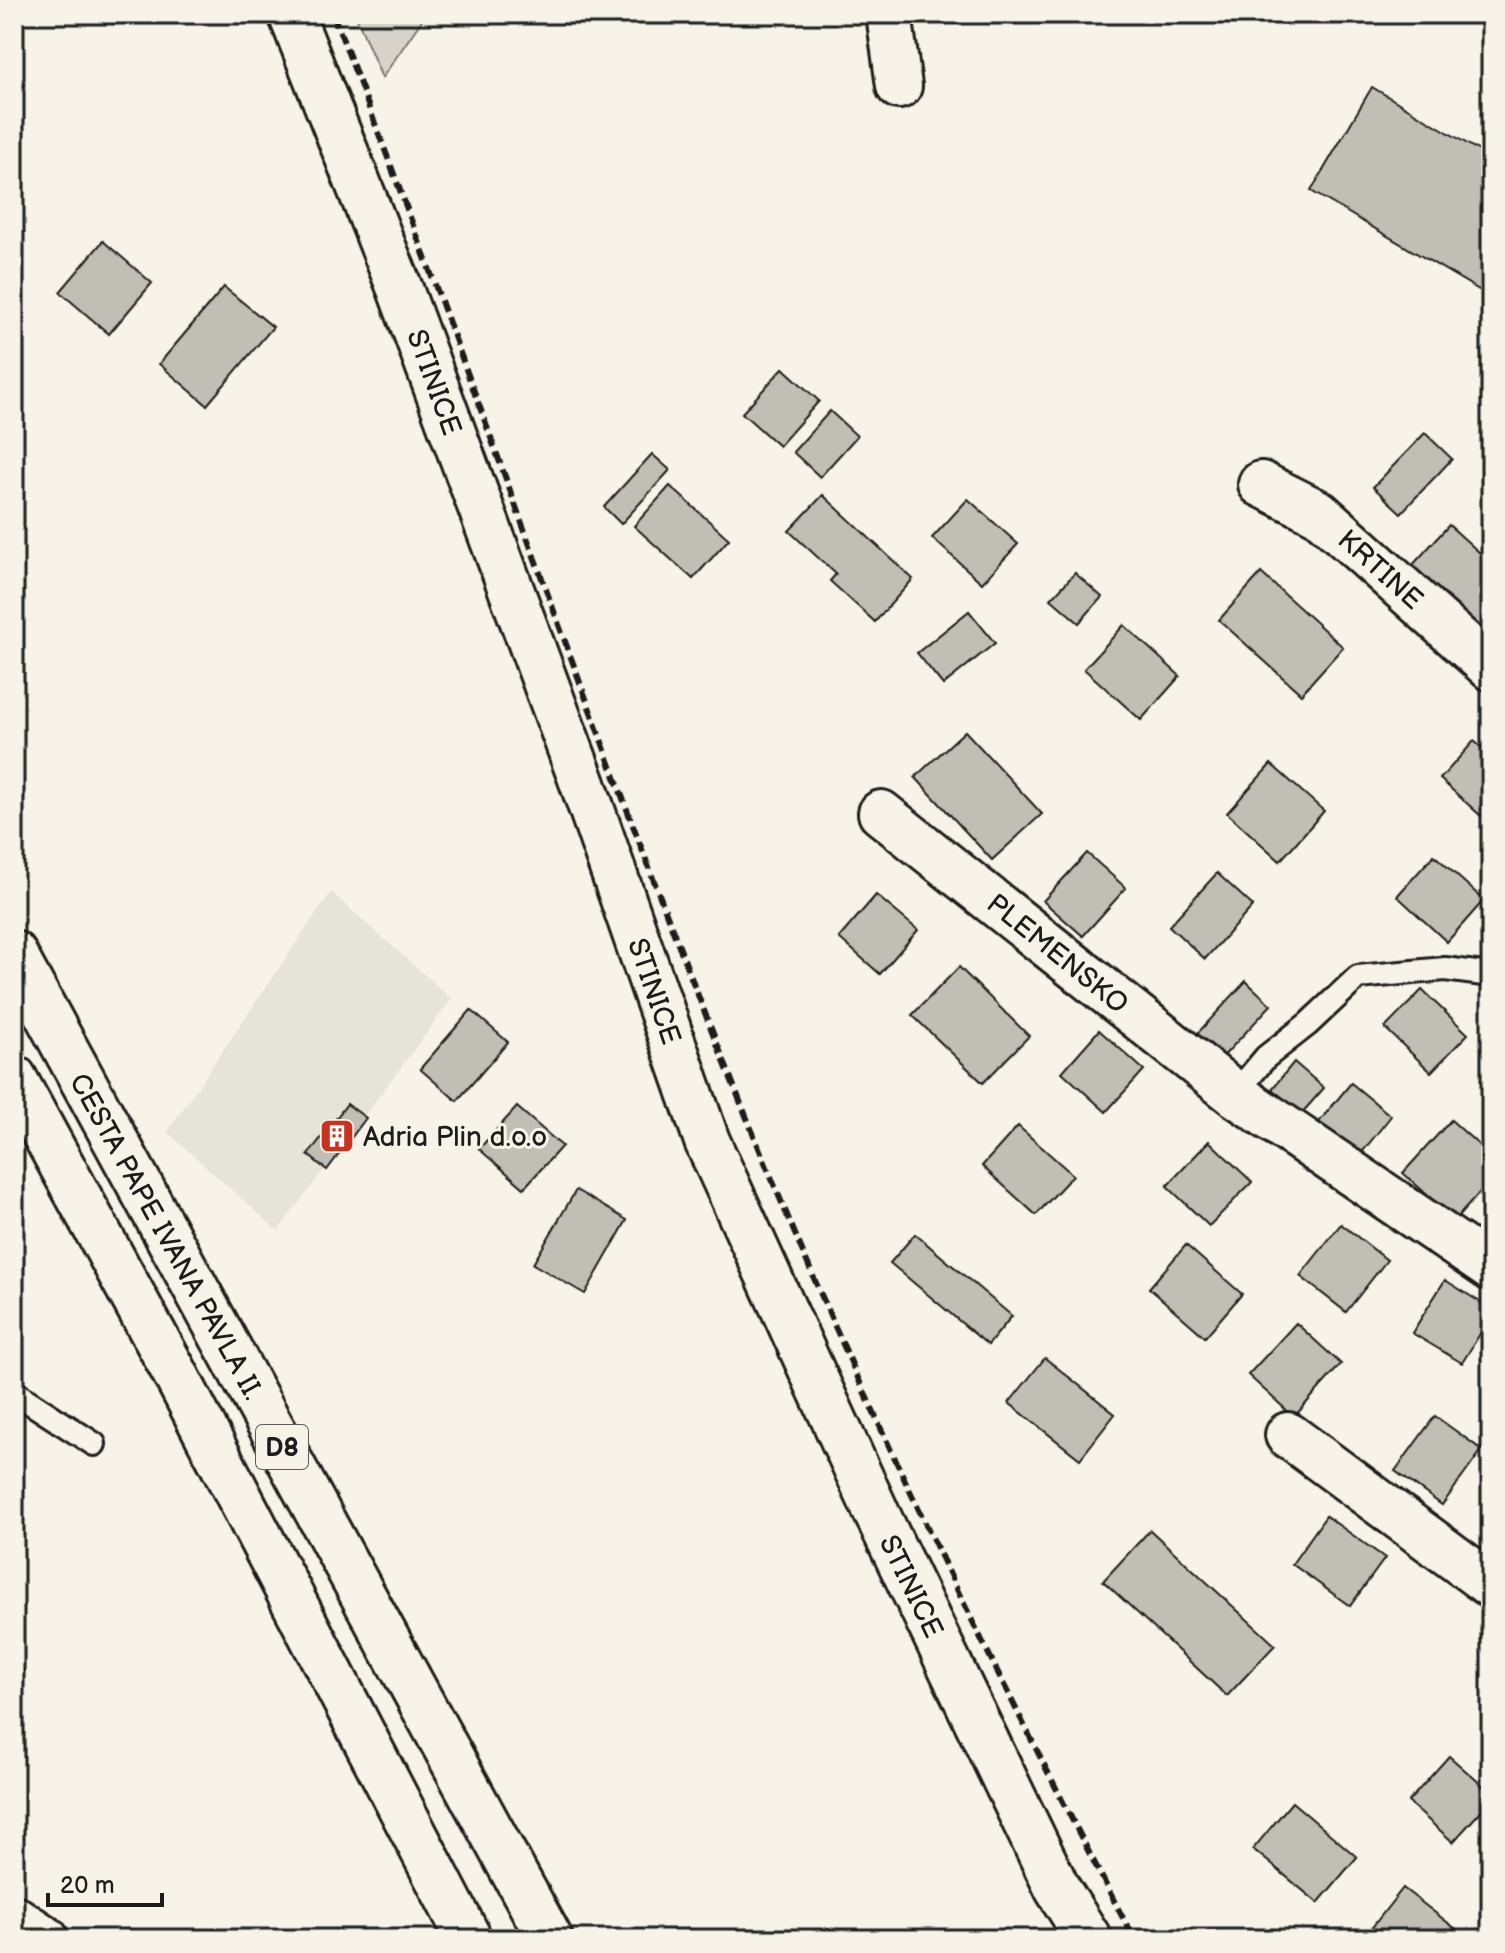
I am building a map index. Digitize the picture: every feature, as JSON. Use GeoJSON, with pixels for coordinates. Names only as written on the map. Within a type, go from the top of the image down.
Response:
{"type":"FeatureCollection","features":[{"type":"Feature","properties":{"kind":"street","name":"STINICE"},"geometry":{"type":"LineString","coordinates":[[291,14],[400,289],[577,769],[707,1141],[878,1516],[1057,1888],[1089,1939]]}},
{"type":"Feature","properties":{"kind":"street"},"geometry":{"type":"LineString","coordinates":[[889,14],[899,86]]}},
{"type":"Feature","properties":{"kind":"street","name":"KRTINE"},"geometry":{"type":"LineString","coordinates":[[1261,484],[1319,513],[1491,668]]}},
{"type":"Feature","properties":{"kind":"street","name":"PLEMENSKO"},"geometry":{"type":"LineString","coordinates":[[881,813],[1235,1094],[1491,1268]]}},
{"type":"Feature","properties":{"kind":"street","name":"CESTA PAPE IVANA PAVLA II."},"geometry":{"type":"LineString","coordinates":[[14,954],[550,1939]]}},
{"type":"Feature","properties":{"kind":"street","name":"CESTA PAPE IVANA PAVLA II."},"geometry":{"type":"LineString","coordinates":[[14,1078],[175,1373],[469,1939]]}},
{"type":"Feature","properties":{"kind":"street"},"geometry":{"type":"LineString","coordinates":[[1288,1435],[1491,1585]]}},
{"type":"Feature","properties":{"kind":"street"},"geometry":{"type":"LineString","coordinates":[[14,1918],[46,1939]]}},
{"type":"Feature","properties":{"kind":"lane"},"geometry":{"type":"LineString","coordinates":[[1235,1094],[1266,1057],[1358,977],[1445,969],[1491,975]]}},
{"type":"Feature","properties":{"kind":"lane"},"geometry":{"type":"LineString","coordinates":[[14,1392],[94,1444]]}},
{"type":"Feature","properties":{"kind":"shaded area"},"geometry":{"type":"Polygon","coordinates":[[[355,14],[426,14],[382,78],[355,14]]]}},
{"type":"Feature","properties":{"kind":"shaded area"},"geometry":{"type":"Polygon","coordinates":[[[331,892],[452,999],[278,1231],[167,1132],[331,892]]]}},
{"type":"Feature","properties":{"kind":"building"},"geometry":{"type":"Polygon","coordinates":[[[1372,87],[1491,158],[1491,297],[1311,191],[1372,87]]]}},
{"type":"Feature","properties":{"kind":"building"},"geometry":{"type":"Polygon","coordinates":[[[103,241],[152,283],[109,334],[60,292],[103,241]]]}},
{"type":"Feature","properties":{"kind":"building"},"geometry":{"type":"Polygon","coordinates":[[[224,287],[273,327],[207,405],[159,364],[224,287]]]}},
{"type":"Feature","properties":{"kind":"building"},"geometry":{"type":"Polygon","coordinates":[[[783,368],[819,401],[779,446],[742,413],[783,368]]]}},
{"type":"Feature","properties":{"kind":"building"},"geometry":{"type":"Polygon","coordinates":[[[830,411],[857,436],[820,477],[793,452],[830,411]]]}},
{"type":"Feature","properties":{"kind":"building"},"geometry":{"type":"Polygon","coordinates":[[[1425,433],[1452,459],[1401,513],[1373,487],[1425,433]]]}},
{"type":"Feature","properties":{"kind":"building"},"geometry":{"type":"Polygon","coordinates":[[[652,454],[670,470],[621,524],[604,507],[652,454]]]}},
{"type":"Feature","properties":{"kind":"building"},"geometry":{"type":"Polygon","coordinates":[[[670,486],[729,539],[693,579],[634,526],[670,486]]]}},
{"type":"Feature","properties":{"kind":"building"},"geometry":{"type":"Polygon","coordinates":[[[823,495],[913,579],[875,622],[830,581],[836,574],[789,531],[823,495]]]}},
{"type":"Feature","properties":{"kind":"building"},"geometry":{"type":"Polygon","coordinates":[[[968,499],[1018,544],[982,583],[932,538],[968,499]]]}},
{"type":"Feature","properties":{"kind":"building"},"geometry":{"type":"Polygon","coordinates":[[[1449,525],[1491,563],[1491,632],[1477,647],[1401,578],[1449,525]]]}},
{"type":"Feature","properties":{"kind":"building"},"geometry":{"type":"Polygon","coordinates":[[[1075,573],[1102,597],[1079,623],[1051,599],[1075,573]]]}},
{"type":"Feature","properties":{"kind":"building"},"geometry":{"type":"Polygon","coordinates":[[[1261,573],[1343,647],[1301,694],[1219,620],[1261,573]]]}},
{"type":"Feature","properties":{"kind":"building"},"geometry":{"type":"Polygon","coordinates":[[[969,611],[995,643],[943,685],[917,653],[969,611]]]}},
{"type":"Feature","properties":{"kind":"building"},"geometry":{"type":"Polygon","coordinates":[[[1124,625],[1180,676],[1141,720],[1084,669],[1124,625]]]}},
{"type":"Feature","properties":{"kind":"building"},"geometry":{"type":"Polygon","coordinates":[[[965,731],[1042,814],[992,860],[915,777],[965,731]]]}},
{"type":"Feature","properties":{"kind":"building"},"geometry":{"type":"Polygon","coordinates":[[[1474,741],[1491,756],[1491,804],[1481,816],[1440,779],[1474,741]]]}},
{"type":"Feature","properties":{"kind":"building"},"geometry":{"type":"Polygon","coordinates":[[[1271,764],[1324,811],[1280,861],[1227,813],[1271,764]]]}},
{"type":"Feature","properties":{"kind":"building"},"geometry":{"type":"Polygon","coordinates":[[[1087,853],[1126,888],[1083,936],[1043,901],[1087,853]]]}},
{"type":"Feature","properties":{"kind":"building"},"geometry":{"type":"Polygon","coordinates":[[[1434,855],[1484,900],[1447,942],[1397,896],[1434,855]]]}},
{"type":"Feature","properties":{"kind":"building"},"geometry":{"type":"Polygon","coordinates":[[[1217,873],[1253,906],[1205,959],[1169,926],[1217,873]]]}},
{"type":"Feature","properties":{"kind":"building"},"geometry":{"type":"Polygon","coordinates":[[[876,895],[918,930],[880,974],[839,938],[876,895]]]}},
{"type":"Feature","properties":{"kind":"building"},"geometry":{"type":"Polygon","coordinates":[[[959,967],[1029,1036],[983,1083],[912,1015],[959,967]]]}},
{"type":"Feature","properties":{"kind":"building"},"geometry":{"type":"Polygon","coordinates":[[[1246,981],[1271,1005],[1220,1060],[1195,1036],[1246,981]]]}},
{"type":"Feature","properties":{"kind":"building"},"geometry":{"type":"Polygon","coordinates":[[[1422,990],[1468,1034],[1431,1072],[1385,1028],[1422,990]]]}},
{"type":"Feature","properties":{"kind":"building"},"geometry":{"type":"Polygon","coordinates":[[[471,1010],[508,1042],[457,1101],[420,1069],[471,1010]]]}},
{"type":"Feature","properties":{"kind":"building"},"geometry":{"type":"Polygon","coordinates":[[[1099,1030],[1144,1070],[1106,1112],[1062,1072],[1099,1030]]]}},
{"type":"Feature","properties":{"kind":"building"},"geometry":{"type":"Polygon","coordinates":[[[1294,1062],[1324,1088],[1301,1114],[1272,1089],[1294,1062]]]}},
{"type":"Feature","properties":{"kind":"building"},"geometry":{"type":"Polygon","coordinates":[[[1351,1083],[1391,1116],[1355,1161],[1314,1128],[1351,1083]]]}},
{"type":"Feature","properties":{"kind":"building","name":"Adria Plin d.o.o"},"geometry":{"type":"Polygon","coordinates":[[[347,1104],[366,1118],[327,1170],[308,1155],[347,1104]]]}},
{"type":"Feature","properties":{"kind":"building"},"geometry":{"type":"Polygon","coordinates":[[[517,1107],[562,1146],[524,1188],[479,1149],[517,1107]]]}},
{"type":"Feature","properties":{"kind":"building"},"geometry":{"type":"Polygon","coordinates":[[[1451,1120],[1491,1156],[1491,1180],[1455,1220],[1403,1173],[1451,1120]]]}},
{"type":"Feature","properties":{"kind":"building"},"geometry":{"type":"Polygon","coordinates":[[[1018,1126],[1073,1175],[1036,1215],[982,1166],[1018,1126]]]}},
{"type":"Feature","properties":{"kind":"building"},"geometry":{"type":"Polygon","coordinates":[[[1209,1141],[1252,1182],[1209,1226],[1167,1186],[1209,1141]]]}},
{"type":"Feature","properties":{"kind":"building"},"geometry":{"type":"Polygon","coordinates":[[[576,1190],[627,1220],[585,1294],[533,1264],[576,1190]]]}},
{"type":"Feature","properties":{"kind":"building"},"geometry":{"type":"Polygon","coordinates":[[[1341,1224],[1387,1260],[1346,1312],[1300,1276],[1341,1224]]]}},
{"type":"Feature","properties":{"kind":"building"},"geometry":{"type":"Polygon","coordinates":[[[915,1234],[1012,1316],[988,1345],[890,1263],[915,1234]]]}},
{"type":"Feature","properties":{"kind":"building"},"geometry":{"type":"Polygon","coordinates":[[[1186,1245],[1242,1294],[1205,1337],[1149,1288],[1186,1245]]]}},
{"type":"Feature","properties":{"kind":"building"},"geometry":{"type":"Polygon","coordinates":[[[1445,1280],[1491,1309],[1491,1316],[1462,1363],[1412,1333],[1445,1280]]]}},
{"type":"Feature","properties":{"kind":"building"},"geometry":{"type":"Polygon","coordinates":[[[1296,1323],[1341,1364],[1294,1417],[1248,1375],[1296,1323]]]}},
{"type":"Feature","properties":{"kind":"building"},"geometry":{"type":"Polygon","coordinates":[[[1045,1358],[1115,1414],[1080,1459],[1009,1403],[1045,1358]]]}},
{"type":"Feature","properties":{"kind":"building"},"geometry":{"type":"Polygon","coordinates":[[[1435,1416],[1482,1450],[1442,1505],[1395,1471],[1435,1416]]]}},
{"type":"Feature","properties":{"kind":"building"},"geometry":{"type":"Polygon","coordinates":[[[1326,1516],[1385,1558],[1350,1606],[1292,1564],[1326,1516]]]}},
{"type":"Feature","properties":{"kind":"building"},"geometry":{"type":"Polygon","coordinates":[[[1150,1530],[1275,1645],[1227,1696],[1103,1581],[1150,1530]]]}},
{"type":"Feature","properties":{"kind":"building"},"geometry":{"type":"Polygon","coordinates":[[[14,1664],[24,1671],[14,1685],[14,1664]]]}},
{"type":"Feature","properties":{"kind":"building"},"geometry":{"type":"Polygon","coordinates":[[[1449,1756],[1491,1793],[1491,1800],[1453,1842],[1408,1802],[1449,1756]]]}},
{"type":"Feature","properties":{"kind":"building"},"geometry":{"type":"Polygon","coordinates":[[[1292,1802],[1357,1857],[1318,1903],[1253,1849],[1292,1802]]]}},
{"type":"Feature","properties":{"kind":"building"},"geometry":{"type":"Polygon","coordinates":[[[1403,1888],[1469,1939],[1363,1939],[1403,1888]]]}},
{"type":"Feature","properties":{"kind":"railway"},"geometry":{"type":"LineString","coordinates":[[333,14],[624,801],[745,1114],[847,1354],[925,1523],[1134,1939]]}},
{"type":"Feature","properties":{"kind":"place","name":"Adria Plin d.o.o"},"geometry":{"type":"Point","coordinates":[337,1136]}}]}
